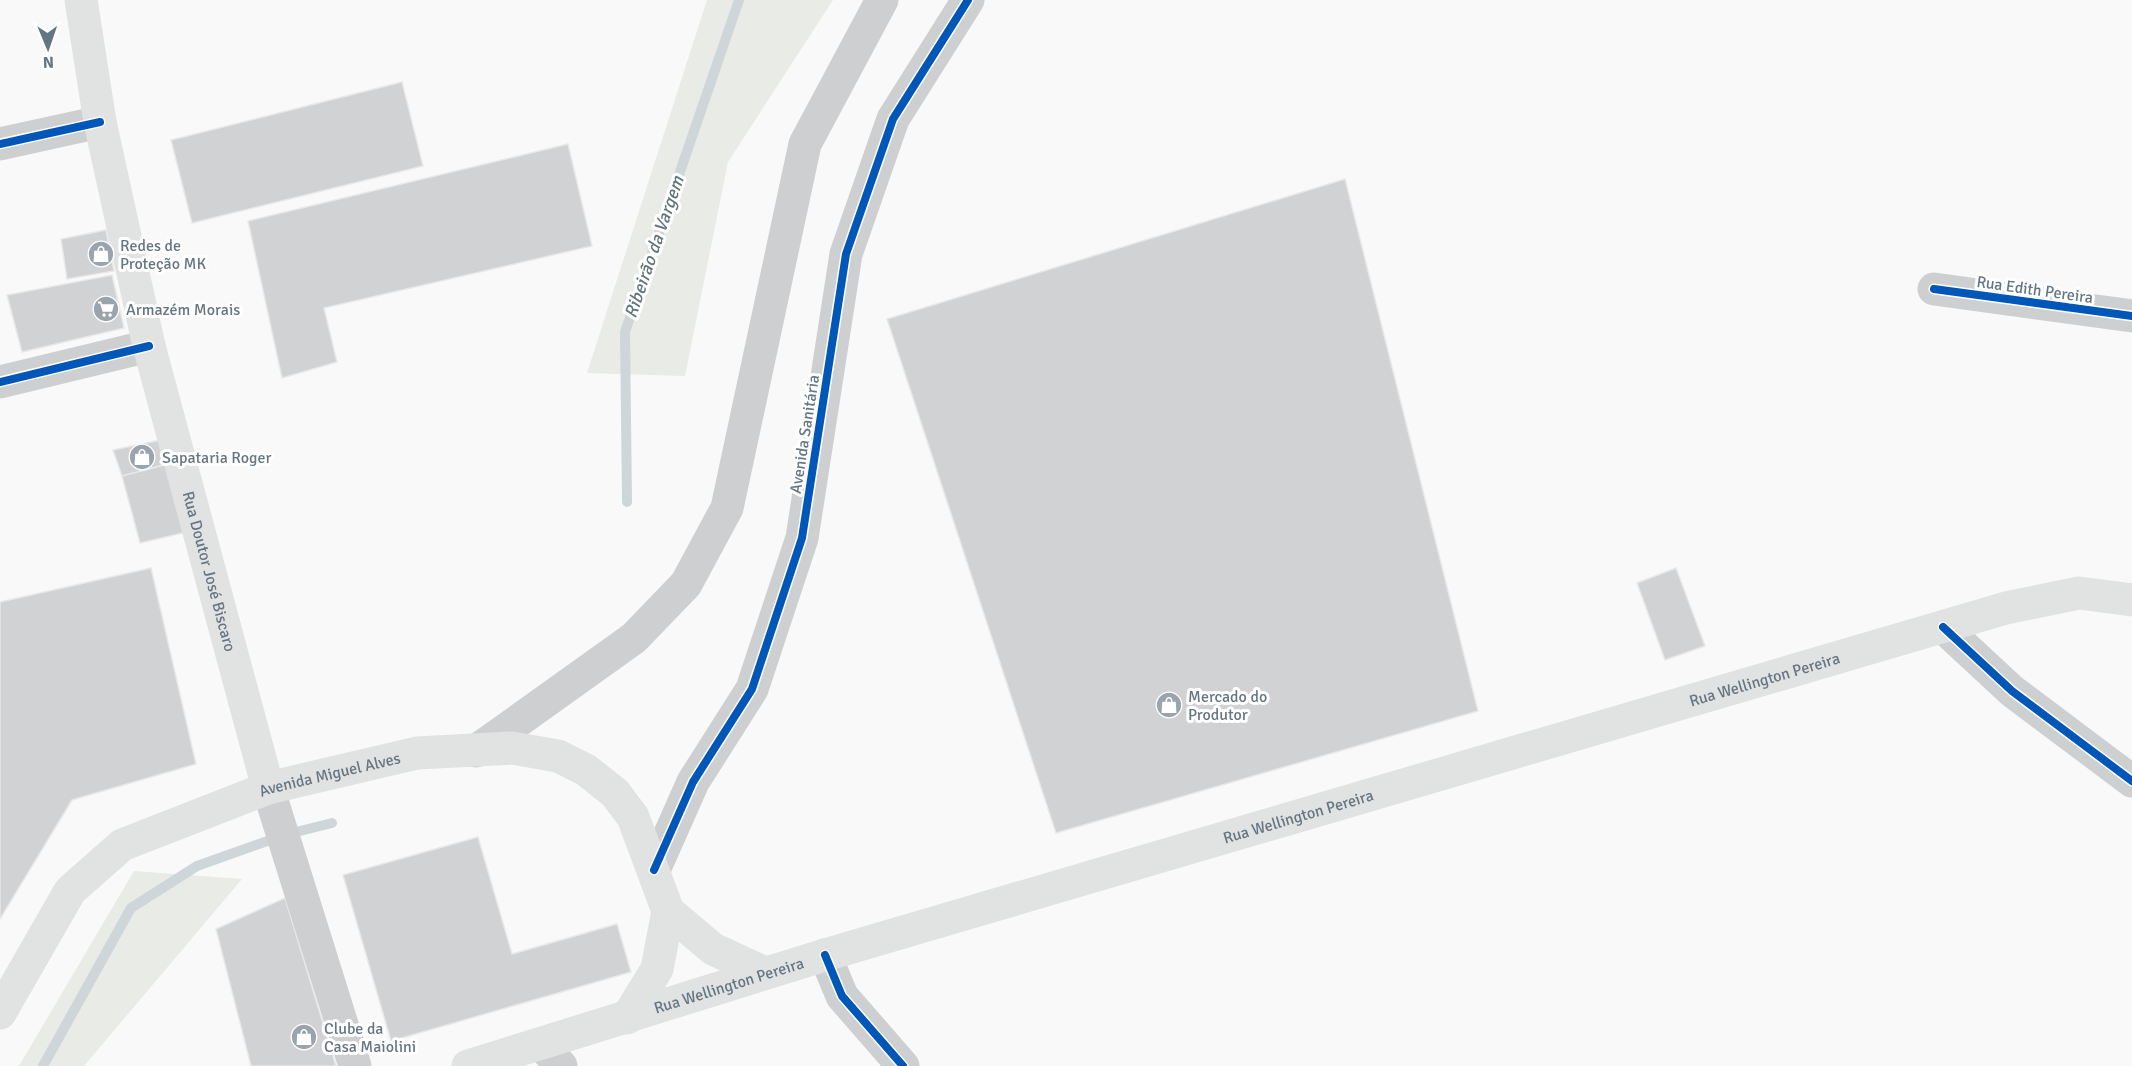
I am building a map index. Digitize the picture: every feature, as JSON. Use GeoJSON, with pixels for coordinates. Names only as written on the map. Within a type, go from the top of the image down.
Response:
{"type":"FeatureCollection","features":[{"type":"Feature","properties":{"kind":"main road","name":"Rua Doutor José Biscaro"},"geometry":{"type":"LineString","coordinates":[[81,0],[100,122],[149,346],[272,799]]}},
{"type":"Feature","properties":{"kind":"main road","name":"Rua Wellington Pereira"},"geometry":{"type":"LineString","coordinates":[[468,1066],[551,1055],[627,1018],[765,973],[2006,608],[2079,593],[2132,600]]}},
{"type":"Feature","properties":{"kind":"main road","name":"Avenida Miguel Alves"},"geometry":{"type":"LineString","coordinates":[[0,1013],[70,891],[122,845],[417,753],[512,748],[558,756],[586,770],[615,793],[633,817],[668,911],[657,969],[627,1018]]}},
{"type":"Feature","properties":{"kind":"main road"},"geometry":{"type":"LineString","coordinates":[[668,911],[713,949],[765,973]]}},
{"type":"Feature","properties":{"kind":"street"},"geometry":{"type":"LineString","coordinates":[[476,751],[634,638],[686,584],[727,508],[805,144],[882,0]]}},
{"type":"Feature","properties":{"kind":"street","name":"Avenida Sanitária"},"geometry":{"type":"LineString","coordinates":[[654,870],[693,782],[752,689],[802,538],[846,254],[893,119],[968,0]]}},
{"type":"Feature","properties":{"kind":"street"},"geometry":{"type":"LineString","coordinates":[[0,144],[100,122]]}},
{"type":"Feature","properties":{"kind":"street","name":"Rua Edith Pereira"},"geometry":{"type":"LineString","coordinates":[[1934,289],[2132,316]]}},
{"type":"Feature","properties":{"kind":"street"},"geometry":{"type":"LineString","coordinates":[[0,382],[149,346]]}},
{"type":"Feature","properties":{"kind":"street"},"geometry":{"type":"LineString","coordinates":[[1943,627],[2012,691],[2132,781]]}},
{"type":"Feature","properties":{"kind":"street","name":"Rua Doutor José Biscaro"},"geometry":{"type":"LineString","coordinates":[[272,799],[355,1066]]}},
{"type":"Feature","properties":{"kind":"street"},"geometry":{"type":"LineString","coordinates":[[825,955],[842,996],[903,1066]]}},
{"type":"Feature","properties":{"kind":"shaded area"},"geometry":{"type":"Polygon","coordinates":[[[707,0],[833,0],[728,162],[685,376],[587,373],[707,0]]]}},
{"type":"Feature","properties":{"kind":"shaded area"},"geometry":{"type":"Polygon","coordinates":[[[134,871],[242,879],[84,1066],[19,1066],[134,871]]]}},
{"type":"Feature","properties":{"kind":"building"},"geometry":{"type":"Polygon","coordinates":[[[402,82],[423,166],[192,223],[171,140],[402,82]]]}},
{"type":"Feature","properties":{"kind":"building"},"geometry":{"type":"Polygon","coordinates":[[[568,144],[592,246],[324,308],[337,362],[282,378],[248,221],[568,144]]]}},
{"type":"Feature","properties":{"kind":"building"},"geometry":{"type":"Polygon","coordinates":[[[1345,179],[1478,711],[1056,833],[887,319],[1345,179]]]}},
{"type":"Feature","properties":{"kind":"building"},"geometry":{"type":"Polygon","coordinates":[[[106,230],[114,271],[67,279],[61,239],[106,230]]]}},
{"type":"Feature","properties":{"kind":"building"},"geometry":{"type":"Polygon","coordinates":[[[112,275],[124,328],[22,352],[7,295],[112,275]]]}},
{"type":"Feature","properties":{"kind":"building"},"geometry":{"type":"Polygon","coordinates":[[[161,440],[168,464],[122,476],[113,450],[161,440]]]}},
{"type":"Feature","properties":{"kind":"building"},"geometry":{"type":"Polygon","coordinates":[[[168,464],[187,532],[140,543],[122,476],[168,464]]]}},
{"type":"Feature","properties":{"kind":"building"},"geometry":{"type":"Polygon","coordinates":[[[151,568],[196,764],[72,800],[0,919],[0,602],[151,568]]]}},
{"type":"Feature","properties":{"kind":"building"},"geometry":{"type":"Polygon","coordinates":[[[1676,568],[1705,646],[1665,660],[1637,583],[1676,568]]]}},
{"type":"Feature","properties":{"kind":"building"},"geometry":{"type":"Polygon","coordinates":[[[478,837],[512,954],[617,924],[631,972],[391,1041],[343,875],[478,837]]]}},
{"type":"Feature","properties":{"kind":"building"},"geometry":{"type":"Polygon","coordinates":[[[285,898],[336,1066],[251,1066],[216,929],[285,898]]]}},
{"type":"Feature","properties":{"kind":"waterway","name":"Ribeirão da Vargem"},"geometry":{"type":"LineString","coordinates":[[627,502],[625,332],[739,0]]}},
{"type":"Feature","properties":{"kind":"waterway","name":"Ribeirão da Vargem"},"geometry":{"type":"LineString","coordinates":[[43,1066],[131,908],[197,866],[284,835],[332,823]]}},
{"type":"Feature","properties":{"kind":"cycle path"},"geometry":{"type":"LineString","coordinates":[[654,870],[693,782],[752,689],[802,538],[846,254],[893,119],[968,0]]}},
{"type":"Feature","properties":{"kind":"cycle path"},"geometry":{"type":"LineString","coordinates":[[0,144],[100,122]]}},
{"type":"Feature","properties":{"kind":"cycle path"},"geometry":{"type":"LineString","coordinates":[[1934,289],[2132,316]]}},
{"type":"Feature","properties":{"kind":"cycle path"},"geometry":{"type":"LineString","coordinates":[[0,382],[149,346]]}},
{"type":"Feature","properties":{"kind":"cycle path"},"geometry":{"type":"LineString","coordinates":[[1943,627],[2012,691],[2132,781]]}},
{"type":"Feature","properties":{"kind":"cycle path"},"geometry":{"type":"LineString","coordinates":[[825,955],[842,996],[903,1066]]}},
{"type":"Feature","properties":{"kind":"place","name":"Redes de Proteção MK"},"geometry":{"type":"Point","coordinates":[101,254]}},
{"type":"Feature","properties":{"kind":"place","name":"Armazém Morais"},"geometry":{"type":"Point","coordinates":[106,309]}},
{"type":"Feature","properties":{"kind":"place","name":"Sapataria Roger"},"geometry":{"type":"Point","coordinates":[142,457]}},
{"type":"Feature","properties":{"kind":"place","name":"Mercado do Produtor"},"geometry":{"type":"Point","coordinates":[1169,705]}},
{"type":"Feature","properties":{"kind":"place","name":"Clube da Casa Maiolini"},"geometry":{"type":"Point","coordinates":[304,1037]}}]}
